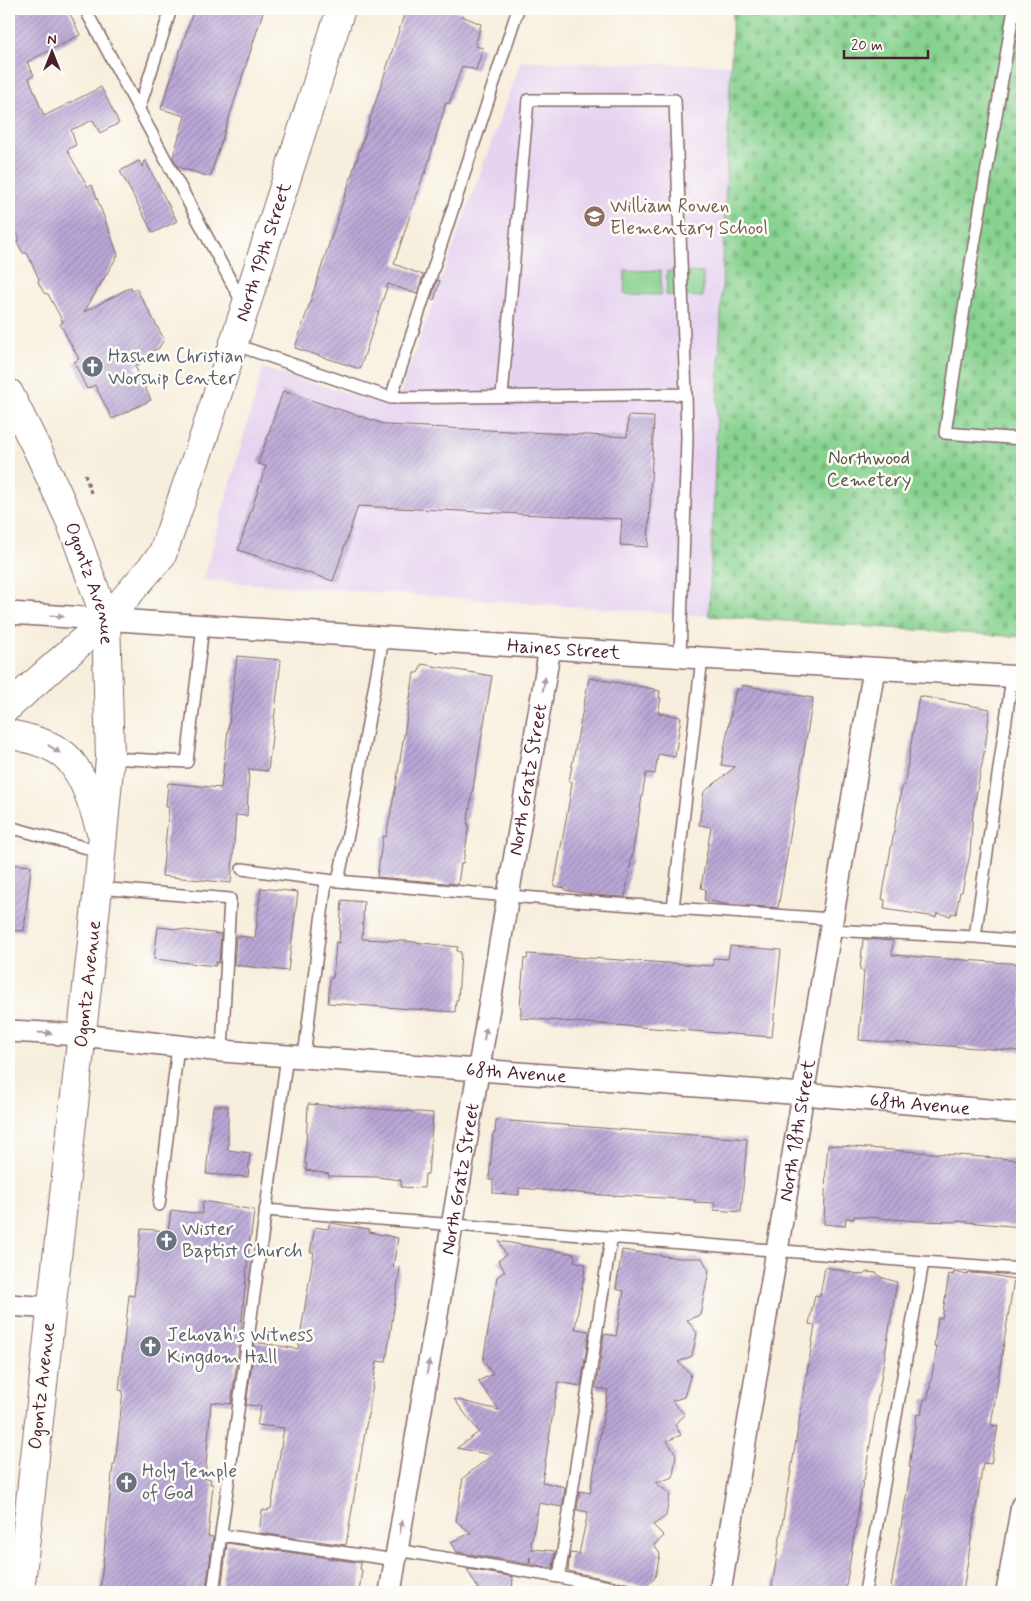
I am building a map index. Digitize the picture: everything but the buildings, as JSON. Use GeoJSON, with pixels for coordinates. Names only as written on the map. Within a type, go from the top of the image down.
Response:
{"type":"FeatureCollection","features":[{"type":"Feature","properties":{"kind":"main road","name":"North 19th Street"},"geometry":{"type":"LineString","coordinates":[[9,706],[106,620],[162,555],[204,436],[341,9]]}},
{"type":"Feature","properties":{"kind":"main road","name":"Ogontz Avenue"},"geometry":{"type":"LineString","coordinates":[[9,393],[71,523],[106,620],[110,758],[103,845],[20,1592]]}},
{"type":"Feature","properties":{"kind":"main road"},"geometry":{"type":"LineString","coordinates":[[9,734],[32,738],[71,760],[90,796],[103,845]]}},
{"type":"Feature","properties":{"kind":"street","name":"Haines Street"},"geometry":{"type":"LineString","coordinates":[[9,613],[1017,677]]}},
{"type":"Feature","properties":{"kind":"street","name":"North Gratz Street"},"geometry":{"type":"LineString","coordinates":[[390,1592],[550,648]]}},
{"type":"Feature","properties":{"kind":"street","name":"North 18th Street"},"geometry":{"type":"LineString","coordinates":[[720,1592],[874,669]]}},
{"type":"Feature","properties":{"kind":"street","name":"68th Avenue"},"geometry":{"type":"LineString","coordinates":[[9,1031],[82,1035],[222,1051],[296,1057],[803,1094],[1022,1113]]}},
{"type":"Feature","properties":{"kind":"street"},"geometry":{"type":"LineString","coordinates":[[9,1305],[51,1308]]}},
{"type":"Feature","properties":{"kind":"street"},"geometry":{"type":"LineString","coordinates":[[1007,1592],[1022,1504]]}},
{"type":"Feature","properties":{"kind":"lane"},"geometry":{"type":"LineString","coordinates":[[85,9],[245,308]]}},
{"type":"Feature","properties":{"kind":"lane"},"geometry":{"type":"LineString","coordinates":[[139,109],[171,9]]}},
{"type":"Feature","properties":{"kind":"lane"},"geometry":{"type":"LineString","coordinates":[[391,398],[518,9]]}},
{"type":"Feature","properties":{"kind":"lane"},"geometry":{"type":"LineString","coordinates":[[1014,9],[972,257],[945,433],[1022,439]]}},
{"type":"Feature","properties":{"kind":"lane"},"geometry":{"type":"LineString","coordinates":[[502,396],[528,100],[675,100],[687,438],[680,657]]}},
{"type":"Feature","properties":{"kind":"lane"},"geometry":{"type":"LineString","coordinates":[[233,344],[391,398],[686,394]]}},
{"type":"Feature","properties":{"kind":"lane"},"geometry":{"type":"LineString","coordinates":[[110,758],[187,762],[203,626]]}},
{"type":"Feature","properties":{"kind":"lane"},"geometry":{"type":"LineString","coordinates":[[213,1592],[266,1210],[332,881],[352,820],[383,638]]}},
{"type":"Feature","properties":{"kind":"lane"},"geometry":{"type":"LineString","coordinates":[[673,908],[702,658]]}},
{"type":"Feature","properties":{"kind":"lane"},"geometry":{"type":"LineString","coordinates":[[975,937],[1017,677]]}},
{"type":"Feature","properties":{"kind":"lane"},"geometry":{"type":"LineString","coordinates":[[9,827],[103,845]]}},
{"type":"Feature","properties":{"kind":"lane"},"geometry":{"type":"LineString","coordinates":[[242,869],[332,881],[673,908],[831,925],[1022,941]]}},
{"type":"Feature","properties":{"kind":"lane"},"geometry":{"type":"LineString","coordinates":[[98,888],[230,899],[222,1051]]}},
{"type":"Feature","properties":{"kind":"lane"},"geometry":{"type":"LineString","coordinates":[[159,1205],[178,1046]]}},
{"type":"Feature","properties":{"kind":"lane"},"geometry":{"type":"LineString","coordinates":[[266,1210],[1022,1269]]}},
{"type":"Feature","properties":{"kind":"lane"},"geometry":{"type":"LineString","coordinates":[[559,1577],[611,1238]]}},
{"type":"Feature","properties":{"kind":"lane"},"geometry":{"type":"LineString","coordinates":[[865,1592],[923,1262]]}},
{"type":"Feature","properties":{"kind":"lane"},"geometry":{"type":"LineString","coordinates":[[221,1535],[397,1555],[559,1577],[633,1592]]}},
{"type":"Feature","properties":{"kind":"shaded area","name":"William Rowen Elementary School"},"geometry":{"type":"Polygon","coordinates":[[[521,61],[731,65],[709,616],[203,580],[263,368],[395,407],[521,61]]]}},
{"type":"Feature","properties":{"kind":"green space","name":"Northwood Cemetery"},"geometry":{"type":"Polygon","coordinates":[[[733,9],[1022,9],[1022,637],[709,616],[733,9]]]}},
{"type":"Feature","properties":{"kind":"green space"},"geometry":{"type":"Polygon","coordinates":[[[625,270],[661,271],[661,295],[624,294],[625,270]]]}},
{"type":"Feature","properties":{"kind":"green space"},"geometry":{"type":"Polygon","coordinates":[[[667,271],[703,273],[703,297],[666,295],[667,271]]]}},
{"type":"Feature","properties":{"kind":"place","name":"William Rowen Elementary School"},"geometry":{"type":"Point","coordinates":[594,217]}},
{"type":"Feature","properties":{"kind":"place","name":"Hashem Christian Worship Center"},"geometry":{"type":"Point","coordinates":[92,367]}},
{"type":"Feature","properties":{"kind":"place","name":"Wister Baptist Church"},"geometry":{"type":"Point","coordinates":[166,1240]}},
{"type":"Feature","properties":{"kind":"place","name":"Jehovah's Witness Kingdom Hall"},"geometry":{"type":"Point","coordinates":[151,1346]}},
{"type":"Feature","properties":{"kind":"place","name":"Holy Temple of God"},"geometry":{"type":"Point","coordinates":[126,1482]}}]}
